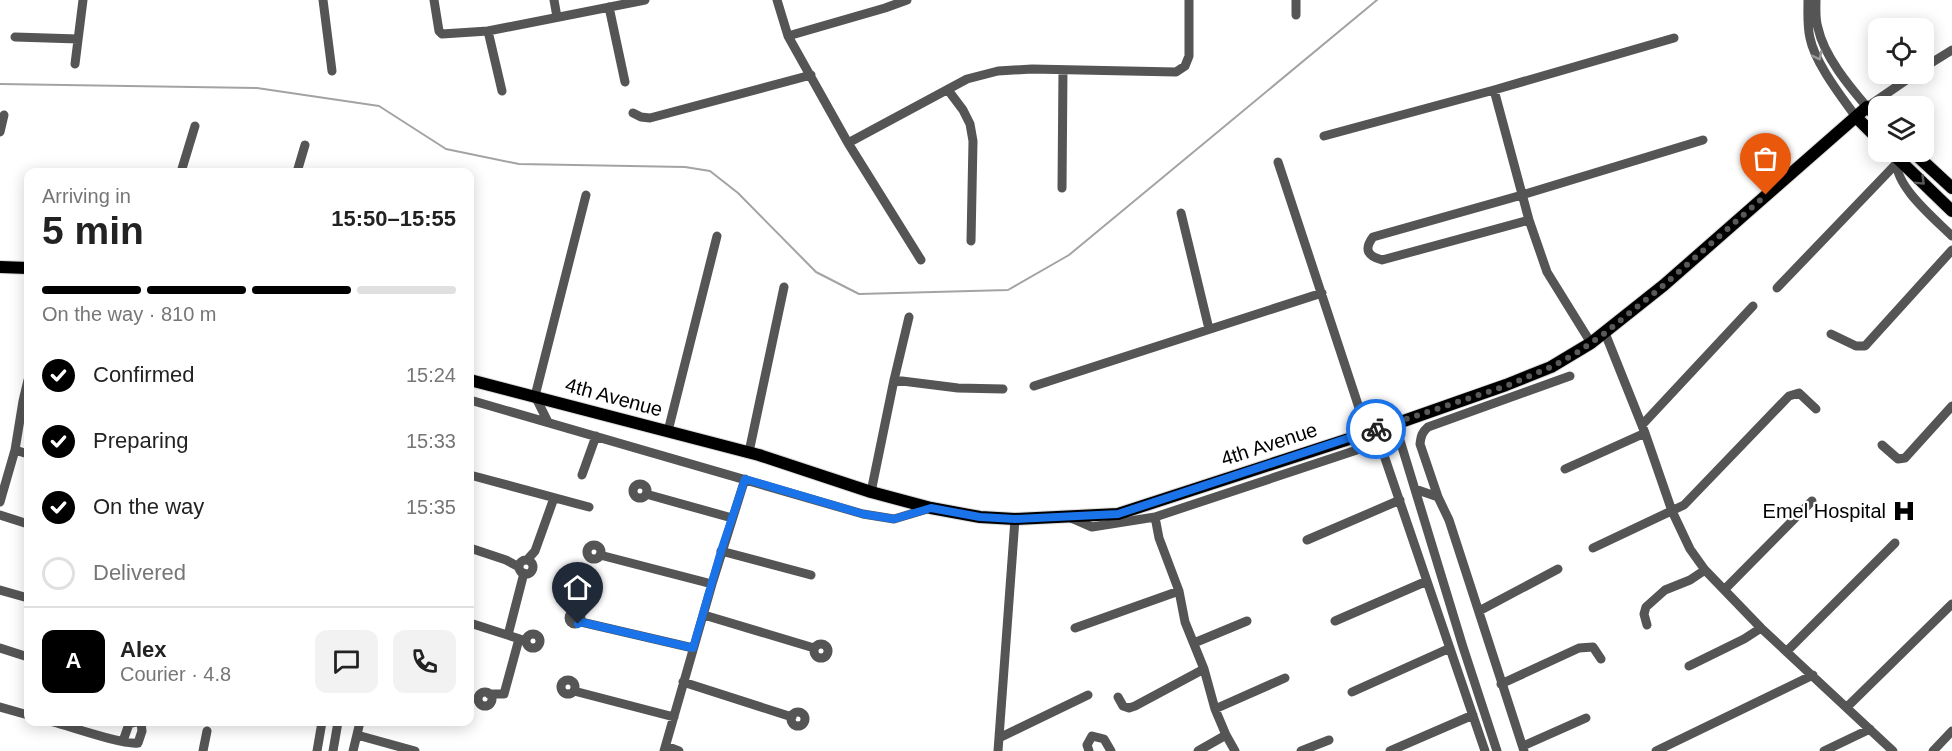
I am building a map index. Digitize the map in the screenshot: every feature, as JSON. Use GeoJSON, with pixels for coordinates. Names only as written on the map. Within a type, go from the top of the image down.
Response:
{"type":"FeatureCollection","features":[{"type":"Feature","properties":{"kind":"main road","name":"4th Avenue"},"geometry":{"type":"LineString","coordinates":[[474,381],[748,452],[871,492],[931,508],[980,517],[1015,519],[1118,514],[1395,424],[1418,414],[1506,386],[1551,367],[1592,343],[1664,285],[1867,107]]}},
{"type":"Feature","properties":{"kind":"main road"},"geometry":{"type":"LineString","coordinates":[[1856,117],[1868,129]]}},
{"type":"Feature","properties":{"kind":"main road"},"geometry":{"type":"LineString","coordinates":[[1899,162],[1952,211]]}},
{"type":"Feature","properties":{"kind":"main road"},"geometry":{"type":"LineString","coordinates":[[1924,162],[1952,188]]}},
{"type":"Feature","properties":{"kind":"main road"},"geometry":{"type":"LineString","coordinates":[[0,267],[24,268]]}},
{"type":"Feature","properties":{"kind":"street"},"geometry":{"type":"LineString","coordinates":[[75,64],[83,0]]}},
{"type":"Feature","properties":{"kind":"street"},"geometry":{"type":"LineString","coordinates":[[322,0],[332,71]]}},
{"type":"Feature","properties":{"kind":"street"},"geometry":{"type":"LineString","coordinates":[[434,0],[439,31],[442,34],[488,31],[645,0]]}},
{"type":"Feature","properties":{"kind":"street"},"geometry":{"type":"LineString","coordinates":[[554,0],[557,17]]}},
{"type":"Feature","properties":{"kind":"street"},"geometry":{"type":"LineString","coordinates":[[777,0],[788,36],[848,143],[921,260]]}},
{"type":"Feature","properties":{"kind":"street"},"geometry":{"type":"LineString","coordinates":[[788,36],[907,0]]}},
{"type":"Feature","properties":{"kind":"street"},"geometry":{"type":"LineString","coordinates":[[848,143],[967,79],[998,71],[1176,72],[1185,66],[1189,56],[1189,0]]}},
{"type":"Feature","properties":{"kind":"street"},"geometry":{"type":"LineString","coordinates":[[1296,0],[1296,15]]}},
{"type":"Feature","properties":{"kind":"street"},"geometry":{"type":"LineString","coordinates":[[1814,0],[1821,38],[1834,63],[1867,107]]}},
{"type":"Feature","properties":{"kind":"street"},"geometry":{"type":"LineString","coordinates":[[1814,0],[1807,23],[1810,42],[1829,78],[1856,117]]}},
{"type":"Feature","properties":{"kind":"street"},"geometry":{"type":"LineString","coordinates":[[609,7],[624,82]]}},
{"type":"Feature","properties":{"kind":"street"},"geometry":{"type":"LineString","coordinates":[[488,31],[502,91]]}},
{"type":"Feature","properties":{"kind":"street"},"geometry":{"type":"LineString","coordinates":[[15,37],[78,39]]}},
{"type":"Feature","properties":{"kind":"street"},"geometry":{"type":"LineString","coordinates":[[1324,136],[1674,38]]}},
{"type":"Feature","properties":{"kind":"street"},"geometry":{"type":"LineString","coordinates":[[1934,61],[1952,50]]}},
{"type":"Feature","properties":{"kind":"street"},"geometry":{"type":"LineString","coordinates":[[1062,188],[1063,70]]}},
{"type":"Feature","properties":{"kind":"street"},"geometry":{"type":"LineString","coordinates":[[633,113],[650,118],[811,75]]}},
{"type":"Feature","properties":{"kind":"street","name":"4th Avenue"},"geometry":{"type":"LineString","coordinates":[[1867,107],[1900,84]]}},
{"type":"Feature","properties":{"kind":"street"},"geometry":{"type":"LineString","coordinates":[[948,90],[970,124],[973,141],[971,241]]}},
{"type":"Feature","properties":{"kind":"street"},"geometry":{"type":"LineString","coordinates":[[1494,90],[1529,220],[1547,272],[1592,343]]}},
{"type":"Feature","properties":{"kind":"street"},"geometry":{"type":"LineString","coordinates":[[0,132],[4,115]]}},
{"type":"Feature","properties":{"kind":"street"},"geometry":{"type":"LineString","coordinates":[[182,168],[195,126]]}},
{"type":"Feature","properties":{"kind":"street"},"geometry":{"type":"LineString","coordinates":[[1529,220],[1382,260],[1373,258],[1368,253],[1368,243],[1372,237],[1522,195],[1703,140]]}},
{"type":"Feature","properties":{"kind":"street"},"geometry":{"type":"LineString","coordinates":[[298,168],[305,145]]}},
{"type":"Feature","properties":{"kind":"street"},"geometry":{"type":"LineString","coordinates":[[1278,162],[1371,430],[1381,442],[1485,751]]}},
{"type":"Feature","properties":{"kind":"street"},"geometry":{"type":"LineString","coordinates":[[1778,288],[1891,162]]}},
{"type":"Feature","properties":{"kind":"street"},"geometry":{"type":"LineString","coordinates":[[1896,162],[1901,179],[1908,191],[1952,236]]}},
{"type":"Feature","properties":{"kind":"street"},"geometry":{"type":"LineString","coordinates":[[548,422],[535,396],[586,195]]}},
{"type":"Feature","properties":{"kind":"street"},"geometry":{"type":"LineString","coordinates":[[1181,213],[1209,329]]}},
{"type":"Feature","properties":{"kind":"street"},"geometry":{"type":"LineString","coordinates":[[668,431],[717,237]]}},
{"type":"Feature","properties":{"kind":"street"},"geometry":{"type":"LineString","coordinates":[[1831,334],[1856,346],[1865,346],[1952,250]]}},
{"type":"Feature","properties":{"kind":"street"},"geometry":{"type":"LineString","coordinates":[[748,452],[784,287]]}},
{"type":"Feature","properties":{"kind":"street"},"geometry":{"type":"LineString","coordinates":[[1034,386],[1322,293]]}},
{"type":"Feature","properties":{"kind":"street"},"geometry":{"type":"LineString","coordinates":[[1565,469],[1643,429],[1753,306]]}},
{"type":"Feature","properties":{"kind":"street"},"geometry":{"type":"LineString","coordinates":[[871,492],[909,317]]}},
{"type":"Feature","properties":{"kind":"street"},"geometry":{"type":"LineString","coordinates":[[1605,333],[1672,511],[1690,549],[1705,570],[1761,628],[1893,751]]}},
{"type":"Feature","properties":{"kind":"street"},"geometry":{"type":"LineString","coordinates":[[1570,376],[1436,423],[1423,431],[1420,444],[1438,497],[1449,520],[1523,749],[1586,718]]}},
{"type":"Feature","properties":{"kind":"street"},"geometry":{"type":"LineString","coordinates":[[894,381],[1003,389]]}},
{"type":"Feature","properties":{"kind":"street"},"geometry":{"type":"LineString","coordinates":[[1593,548],[1684,505],[1789,396],[1799,393],[1816,410]]}},
{"type":"Feature","properties":{"kind":"street"},"geometry":{"type":"LineString","coordinates":[[474,401],[880,517],[900,518],[931,508]]}},
{"type":"Feature","properties":{"kind":"street"},"geometry":{"type":"LineString","coordinates":[[0,502],[15,450],[24,402]]}},
{"type":"Feature","properties":{"kind":"street"},"geometry":{"type":"LineString","coordinates":[[1882,445],[1898,459],[1905,458],[1952,406]]}},
{"type":"Feature","properties":{"kind":"street"},"geometry":{"type":"LineString","coordinates":[[1395,424],[1497,751]]}},
{"type":"Feature","properties":{"kind":"street"},"geometry":{"type":"LineString","coordinates":[[582,475],[596,436]]}},
{"type":"Feature","properties":{"kind":"street"},"geometry":{"type":"LineString","coordinates":[[1067,516],[1092,527],[1155,517],[1381,442]]}},
{"type":"Feature","properties":{"kind":"street"},"geometry":{"type":"LineString","coordinates":[[15,450],[24,453]]}},
{"type":"Feature","properties":{"kind":"street"},"geometry":{"type":"LineString","coordinates":[[474,476],[589,507]]}},
{"type":"Feature","properties":{"kind":"street"},"geometry":{"type":"LineString","coordinates":[[679,751],[665,749],[721,551],[745,479]]}},
{"type":"Feature","properties":{"kind":"street"},"geometry":{"type":"LineString","coordinates":[[1415,489],[1438,497]]}},
{"type":"Feature","properties":{"kind":"street"},"geometry":{"type":"LineString","coordinates":[[646,494],[732,518]]}},
{"type":"Feature","properties":{"kind":"street"},"geometry":{"type":"LineString","coordinates":[[508,635],[522,561],[527,560],[535,551],[554,498]]}},
{"type":"Feature","properties":{"kind":"street"},"geometry":{"type":"LineString","coordinates":[[1307,540],[1400,500]]}},
{"type":"Feature","properties":{"kind":"street"},"geometry":{"type":"LineString","coordinates":[[1725,589],[1812,501]]}},
{"type":"Feature","properties":{"kind":"street"},"geometry":{"type":"LineString","coordinates":[[0,515],[24,523]]}},
{"type":"Feature","properties":{"kind":"street"},"geometry":{"type":"LineString","coordinates":[[1155,517],[1159,538],[1179,591],[1185,622],[1204,669],[1215,709],[1235,751]]}},
{"type":"Feature","properties":{"kind":"street"},"geometry":{"type":"LineString","coordinates":[[998,751],[1015,519]]}},
{"type":"Feature","properties":{"kind":"street"},"geometry":{"type":"LineString","coordinates":[[1787,651],[1895,543]]}},
{"type":"Feature","properties":{"kind":"street"},"geometry":{"type":"LineString","coordinates":[[474,549],[506,560],[521,570]]}},
{"type":"Feature","properties":{"kind":"street"},"geometry":{"type":"LineString","coordinates":[[721,551],[811,575]]}},
{"type":"Feature","properties":{"kind":"street"},"geometry":{"type":"LineString","coordinates":[[600,555],[712,584]]}},
{"type":"Feature","properties":{"kind":"street"},"geometry":{"type":"LineString","coordinates":[[1479,611],[1558,569]]}},
{"type":"Feature","properties":{"kind":"street"},"geometry":{"type":"LineString","coordinates":[[1647,625],[1644,614],[1646,607],[1665,590],[1690,580],[1705,570]]}},
{"type":"Feature","properties":{"kind":"street"},"geometry":{"type":"LineString","coordinates":[[1335,621],[1427,581]]}},
{"type":"Feature","properties":{"kind":"street"},"geometry":{"type":"LineString","coordinates":[[0,590],[24,597]]}},
{"type":"Feature","properties":{"kind":"street"},"geometry":{"type":"LineString","coordinates":[[1075,628],[1179,591]]}},
{"type":"Feature","properties":{"kind":"street"},"geometry":{"type":"LineString","coordinates":[[1847,707],[1952,604]]}},
{"type":"Feature","properties":{"kind":"street"},"geometry":{"type":"LineString","coordinates":[[704,615],[814,648]]}},
{"type":"Feature","properties":{"kind":"street"},"geometry":{"type":"LineString","coordinates":[[1194,643],[1247,621]]}},
{"type":"Feature","properties":{"kind":"street"},"geometry":{"type":"LineString","coordinates":[[581,622],[693,648]]}},
{"type":"Feature","properties":{"kind":"street"},"geometry":{"type":"LineString","coordinates":[[474,624],[523,640],[504,694],[485,692],[474,696]]}},
{"type":"Feature","properties":{"kind":"street"},"geometry":{"type":"LineString","coordinates":[[1689,666],[1761,628]]}},
{"type":"Feature","properties":{"kind":"street"},"geometry":{"type":"LineString","coordinates":[[1501,684],[1579,648],[1593,647],[1601,659]]}},
{"type":"Feature","properties":{"kind":"street"},"geometry":{"type":"LineString","coordinates":[[0,648],[24,656]]}},
{"type":"Feature","properties":{"kind":"street"},"geometry":{"type":"LineString","coordinates":[[1352,692],[1450,648]]}},
{"type":"Feature","properties":{"kind":"street"},"geometry":{"type":"LineString","coordinates":[[1118,697],[1123,706],[1129,708],[1204,669]]}},
{"type":"Feature","properties":{"kind":"street"},"geometry":{"type":"LineString","coordinates":[[1656,751],[1813,675]]}},
{"type":"Feature","properties":{"kind":"street"},"geometry":{"type":"LineString","coordinates":[[1215,709],[1285,678]]}},
{"type":"Feature","properties":{"kind":"street"},"geometry":{"type":"LineString","coordinates":[[683,682],[792,717]]}},
{"type":"Feature","properties":{"kind":"street"},"geometry":{"type":"LineString","coordinates":[[574,691],[674,717]]}},
{"type":"Feature","properties":{"kind":"street"},"geometry":{"type":"LineString","coordinates":[[999,738],[1088,695]]}},
{"type":"Feature","properties":{"kind":"street"},"geometry":{"type":"LineString","coordinates":[[0,707],[24,714]]}},
{"type":"Feature","properties":{"kind":"street"},"geometry":{"type":"LineString","coordinates":[[1389,751],[1473,715]]}},
{"type":"Feature","properties":{"kind":"street"},"geometry":{"type":"LineString","coordinates":[[68,726],[123,741]]}},
{"type":"Feature","properties":{"kind":"street"},"geometry":{"type":"LineString","coordinates":[[316,751],[321,726]]}},
{"type":"Feature","properties":{"kind":"street"},"geometry":{"type":"LineString","coordinates":[[333,751],[337,726]]}},
{"type":"Feature","properties":{"kind":"street"},"geometry":{"type":"LineString","coordinates":[[353,751],[359,726]]}},
{"type":"Feature","properties":{"kind":"street"},"geometry":{"type":"LineString","coordinates":[[1824,751],[1870,729]]}},
{"type":"Feature","properties":{"kind":"street"},"geometry":{"type":"LineString","coordinates":[[203,751],[207,731]]}},
{"type":"Feature","properties":{"kind":"street"},"geometry":{"type":"LineString","coordinates":[[1933,751],[1952,731]]}},
{"type":"Feature","properties":{"kind":"street"},"geometry":{"type":"LineString","coordinates":[[357,735],[415,751]]}},
{"type":"Feature","properties":{"kind":"street"},"geometry":{"type":"LineString","coordinates":[[1198,751],[1226,735]]}},
{"type":"Feature","properties":{"kind":"street"},"geometry":{"type":"LineString","coordinates":[[1089,751],[1087,745],[1092,736],[1104,739],[1111,751]]}},
{"type":"Feature","properties":{"kind":"street"},"geometry":{"type":"LineString","coordinates":[[1301,751],[1329,740]]}},
{"type":"Feature","properties":{"kind":"waterway"},"geometry":{"type":"LineString","coordinates":[[0,84],[257,88],[379,106],[446,149],[519,164],[685,167],[710,171],[738,193],[816,272],[859,294],[1008,290],[1069,255],[1377,0]]}},
{"type":"Feature","properties":{"kind":"way so far"},"geometry":{"type":"LineString","coordinates":[[1376,429],[1506,386],[1575,354],[1664,285],[1766,195]]}},
{"type":"Feature","properties":{"kind":"place","name":"Emel Hospital"},"geometry":{"type":"Point","coordinates":[1904,511]}},
{"type":"Feature","properties":{"kind":"route"},"geometry":{"type":"LineString","coordinates":[[578,624],[581,622],[693,648],[745,479],[846,507],[863,514],[894,519],[931,508],[980,517],[1015,519],[1118,514],[1376,429]]}}]}
